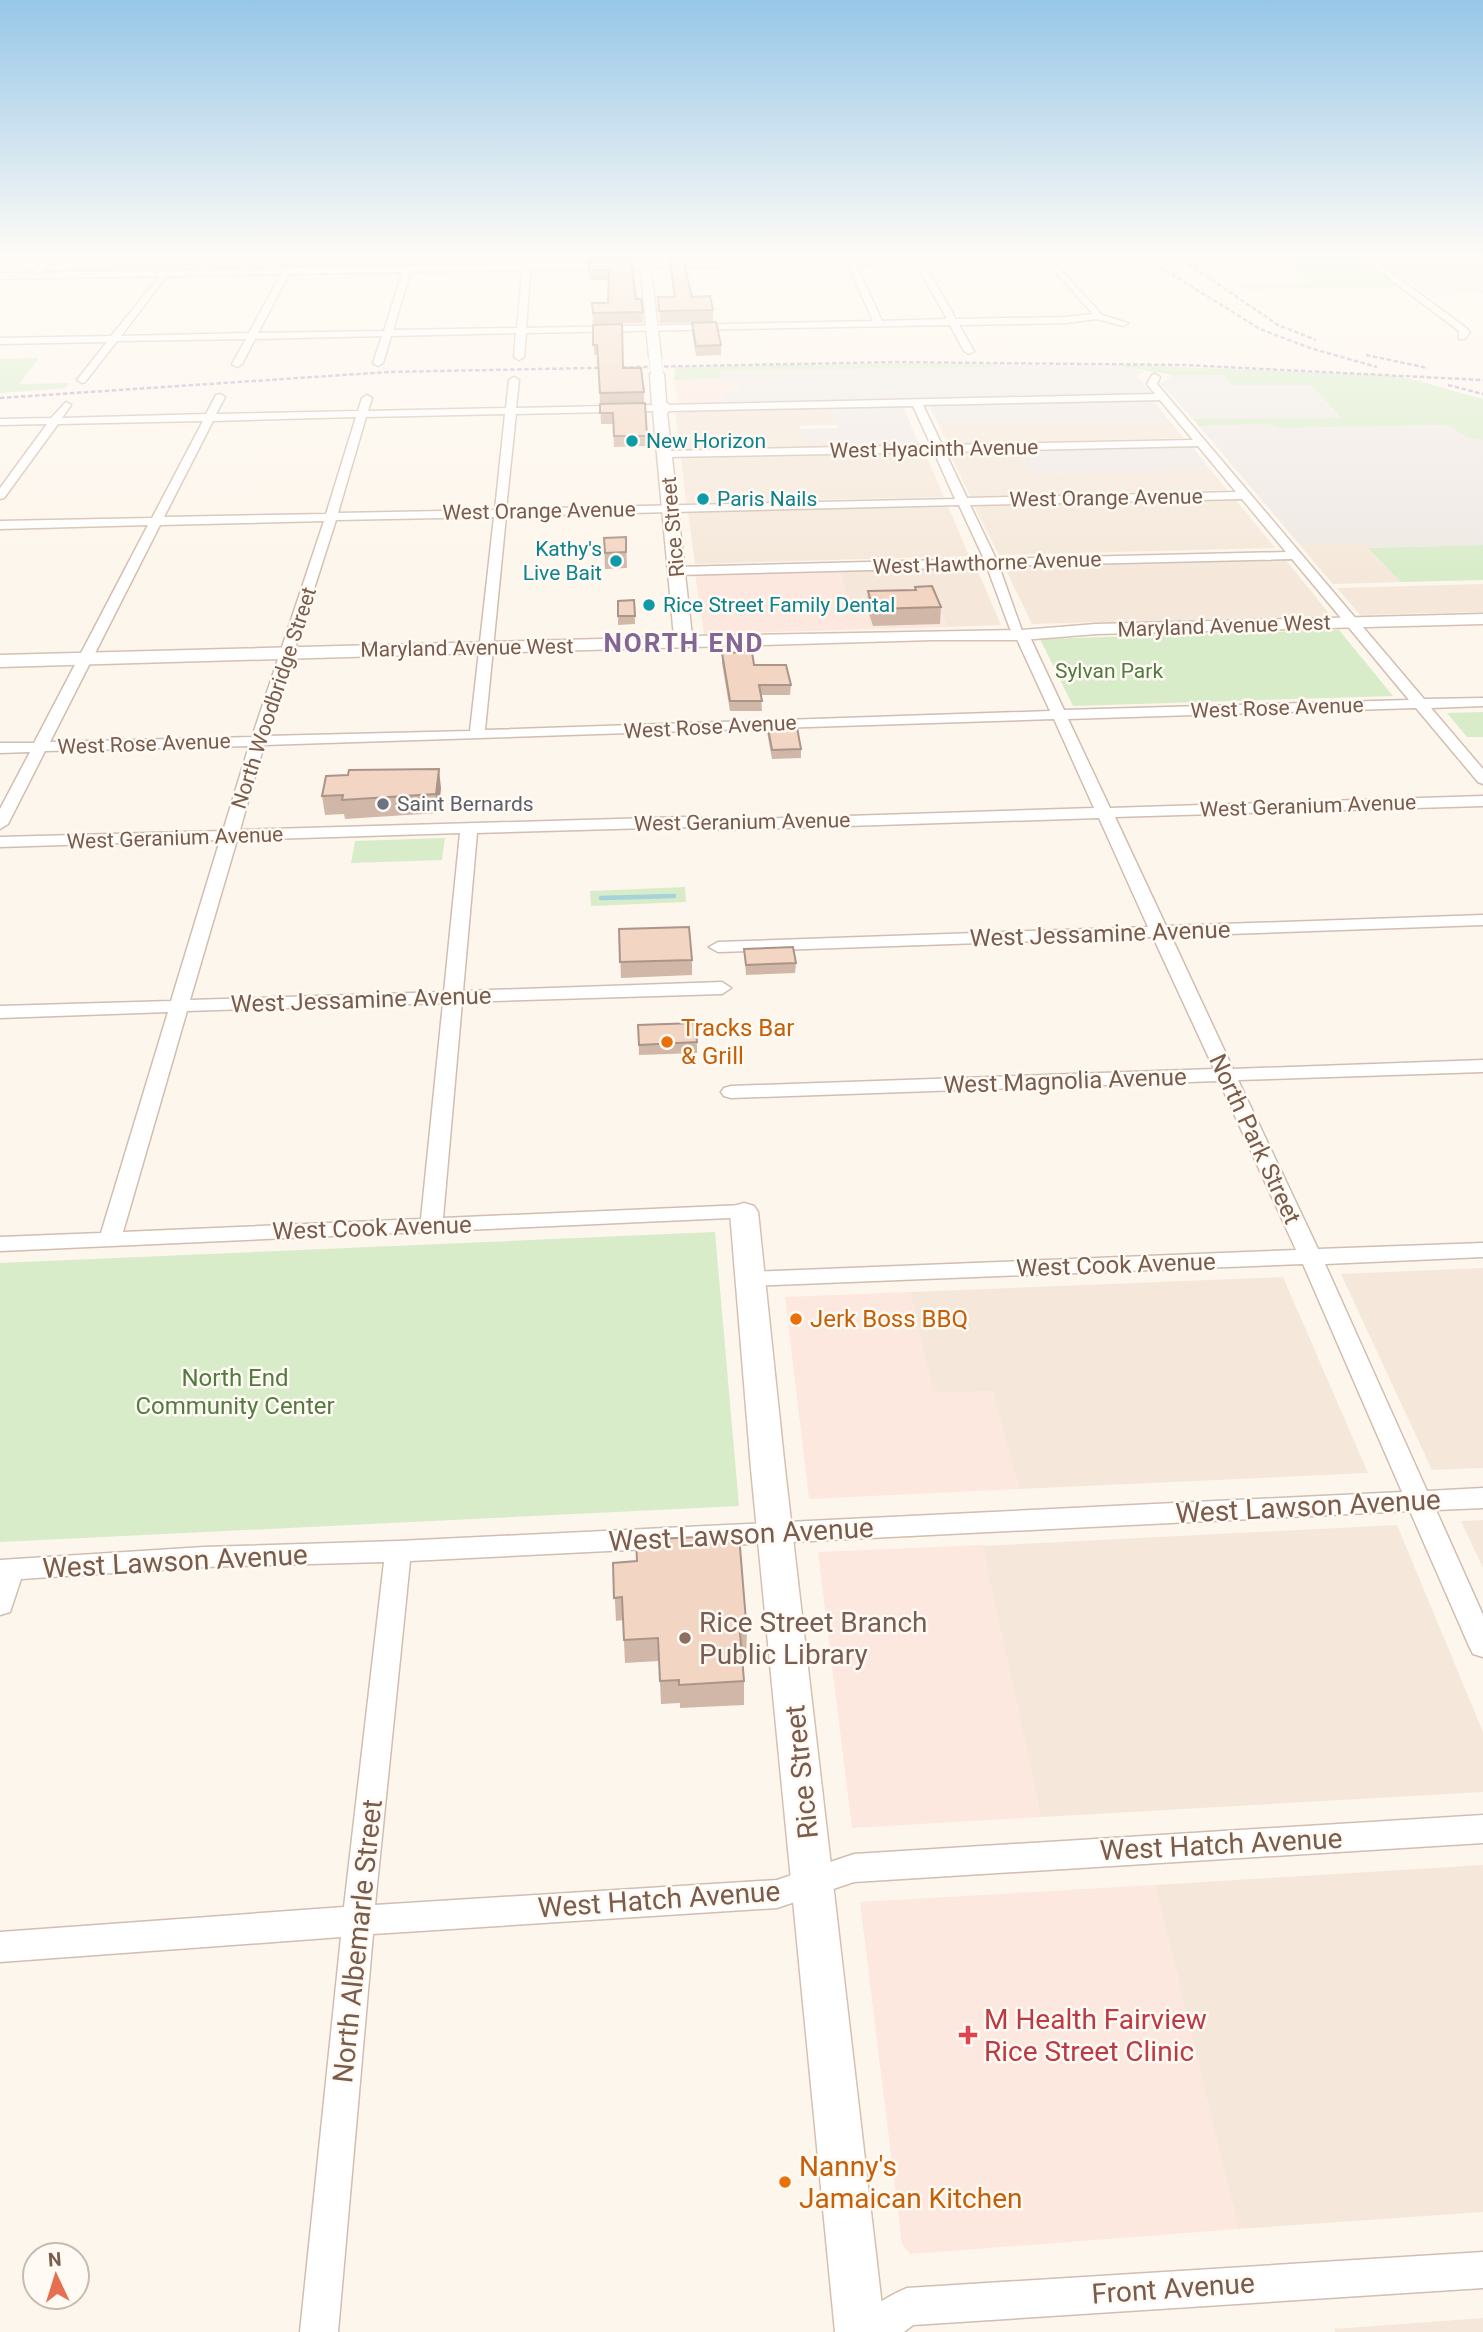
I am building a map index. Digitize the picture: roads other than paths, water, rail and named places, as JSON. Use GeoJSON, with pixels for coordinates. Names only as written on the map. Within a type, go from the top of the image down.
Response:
{"type":"FeatureCollection","features":[{"type":"Feature","properties":{"kind":"main road","name":"Rice Street"},"geometry":{"type":"LineString","coordinates":[[656,361],[684,643]]}},
{"type":"Feature","properties":{"kind":"main road","name":"Maryland Avenue West"},"geometry":{"type":"LineString","coordinates":[[0,661],[1483,619]]}},
{"type":"Feature","properties":{"kind":"main road","name":"Rice Street"},"geometry":{"type":"LineString","coordinates":[[744,1212],[775,1532],[860,2332]]}},
{"type":"Feature","properties":{"kind":"street"},"geometry":{"type":"LineString","coordinates":[[82,380],[96,361]]}},
{"type":"Feature","properties":{"kind":"street"},"geometry":{"type":"LineString","coordinates":[[237,365],[239,361]]}},
{"type":"Feature","properties":{"kind":"street"},"geometry":{"type":"LineString","coordinates":[[1154,377],[1152,384],[1483,779]]}},
{"type":"Feature","properties":{"kind":"street"},"geometry":{"type":"LineString","coordinates":[[477,735],[514,380]]}},
{"type":"Feature","properties":{"kind":"street"},"geometry":{"type":"LineString","coordinates":[[0,824],[220,397]]}},
{"type":"Feature","properties":{"kind":"street"},"geometry":{"type":"LineString","coordinates":[[0,422],[1163,397]]}},
{"type":"Feature","properties":{"kind":"street","name":"North Woodbridge Street"},"geometry":{"type":"LineString","coordinates":[[110,1239],[258,741],[367,398]]}},
{"type":"Feature","properties":{"kind":"street","name":"North Park Street"},"geometry":{"type":"LineString","coordinates":[[916,402],[990,562],[1019,632],[1311,1258],[1483,1646]]}},
{"type":"Feature","properties":{"kind":"street"},"geometry":{"type":"LineString","coordinates":[[0,496],[66,405]]}},
{"type":"Feature","properties":{"kind":"street","name":"West Hyacinth Avenue"},"geometry":{"type":"LineString","coordinates":[[666,454],[1203,443]]}},
{"type":"Feature","properties":{"kind":"street","name":"West Orange Avenue"},"geometry":{"type":"LineString","coordinates":[[0,525],[1247,495]]}},
{"type":"Feature","properties":{"kind":"street","name":"West Hawthorne Avenue"},"geometry":{"type":"LineString","coordinates":[[678,571],[1297,555]]}},
{"type":"Feature","properties":{"kind":"street","name":"West Rose Avenue"},"geometry":{"type":"LineString","coordinates":[[0,748],[1483,702]]}},
{"type":"Feature","properties":{"kind":"street","name":"West Geranium Avenue"},"geometry":{"type":"LineString","coordinates":[[0,842],[683,822],[723,825],[1483,801]]}},
{"type":"Feature","properties":{"kind":"street"},"geometry":{"type":"LineString","coordinates":[[431,1226],[469,829]]}},
{"type":"Feature","properties":{"kind":"street","name":"West Jessamine Avenue"},"geometry":{"type":"LineString","coordinates":[[718,947],[1483,920]]}},
{"type":"Feature","properties":{"kind":"street","name":"West Jessamine Avenue"},"geometry":{"type":"LineString","coordinates":[[0,1012],[722,988]]}},
{"type":"Feature","properties":{"kind":"street","name":"West Magnolia Avenue"},"geometry":{"type":"LineString","coordinates":[[731,1092],[1483,1066]]}},
{"type":"Feature","properties":{"kind":"street","name":"West Cook Avenue"},"geometry":{"type":"LineString","coordinates":[[0,1244],[744,1212]]}},
{"type":"Feature","properties":{"kind":"street","name":"West Cook Avenue"},"geometry":{"type":"LineString","coordinates":[[749,1279],[1483,1250]]}},
{"type":"Feature","properties":{"kind":"street","name":"West Lawson Avenue"},"geometry":{"type":"LineString","coordinates":[[5,1570],[204,1557],[398,1551],[1483,1498]]}},
{"type":"Feature","properties":{"kind":"street","name":"North Albemarle Street"},"geometry":{"type":"LineString","coordinates":[[319,2332],[358,1921],[398,1551]]}},
{"type":"Feature","properties":{"kind":"street"},"geometry":{"type":"LineString","coordinates":[[0,1604],[5,1570]]}},
{"type":"Feature","properties":{"kind":"street","name":"West Hatch Avenue"},"geometry":{"type":"LineString","coordinates":[[0,1947],[777,1894],[853,1868],[1483,1829]]}},
{"type":"Feature","properties":{"kind":"street","name":"Front Avenue"},"geometry":{"type":"LineString","coordinates":[[872,2332],[907,2307],[1483,2270]]}},
{"type":"Feature","properties":{"kind":"waterway"},"geometry":{"type":"LineString","coordinates":[[601,898],[674,896]]}},
{"type":"Feature","properties":{"kind":"railway"},"geometry":{"type":"LineString","coordinates":[[1355,361],[1377,367]]}},
{"type":"Feature","properties":{"kind":"railway"},"geometry":{"type":"LineString","coordinates":[[1394,361],[1428,368]]}},
{"type":"Feature","properties":{"kind":"railway"},"geometry":{"type":"LineString","coordinates":[[0,398],[388,372],[895,362],[1184,365],[1483,380]]}},
{"type":"Feature","properties":{"kind":"railway"},"geometry":{"type":"LineString","coordinates":[[1448,385],[1483,394]]}},
{"type":"Feature","properties":{"kind":"place","name":"New Horizon"},"geometry":{"type":"Point","coordinates":[632,441]}},
{"type":"Feature","properties":{"kind":"place","name":"Paris Nails"},"geometry":{"type":"Point","coordinates":[703,499]}},
{"type":"Feature","properties":{"kind":"place","name":"Kathy's Live Bait"},"geometry":{"type":"Point","coordinates":[616,561]}},
{"type":"Feature","properties":{"kind":"place","name":"Rice Street Family Dental"},"geometry":{"type":"Point","coordinates":[649,605]}},
{"type":"Feature","properties":{"kind":"place","name":"Saint Bernards"},"geometry":{"type":"Point","coordinates":[383,804]}},
{"type":"Feature","properties":{"kind":"place","name":"Tracks Bar & Grill"},"geometry":{"type":"Point","coordinates":[667,1042]}},
{"type":"Feature","properties":{"kind":"place","name":"Jerk Boss BBQ"},"geometry":{"type":"Point","coordinates":[796,1319]}},
{"type":"Feature","properties":{"kind":"place","name":"Rice Street Branch Public Library"},"geometry":{"type":"Point","coordinates":[685,1638]}},
{"type":"Feature","properties":{"kind":"place","name":"M Health Fairview Rice Street Clinic"},"geometry":{"type":"Point","coordinates":[968,2035]}},
{"type":"Feature","properties":{"kind":"place","name":"Nanny's Jamaican Kitchen"},"geometry":{"type":"Point","coordinates":[785,2182]}},
{"type":"Feature","properties":{"kind":"district","name":"NORTH END"},"geometry":{"type":"Point","coordinates":[684,643]}},
{"type":"Feature","properties":{"kind":"park label","name":"Sylvan Park"},"geometry":{"type":"Point","coordinates":[1109,671]}},
{"type":"Feature","properties":{"kind":"park label","name":"North End Community Center"},"geometry":{"type":"Point","coordinates":[235,1392]}}]}
